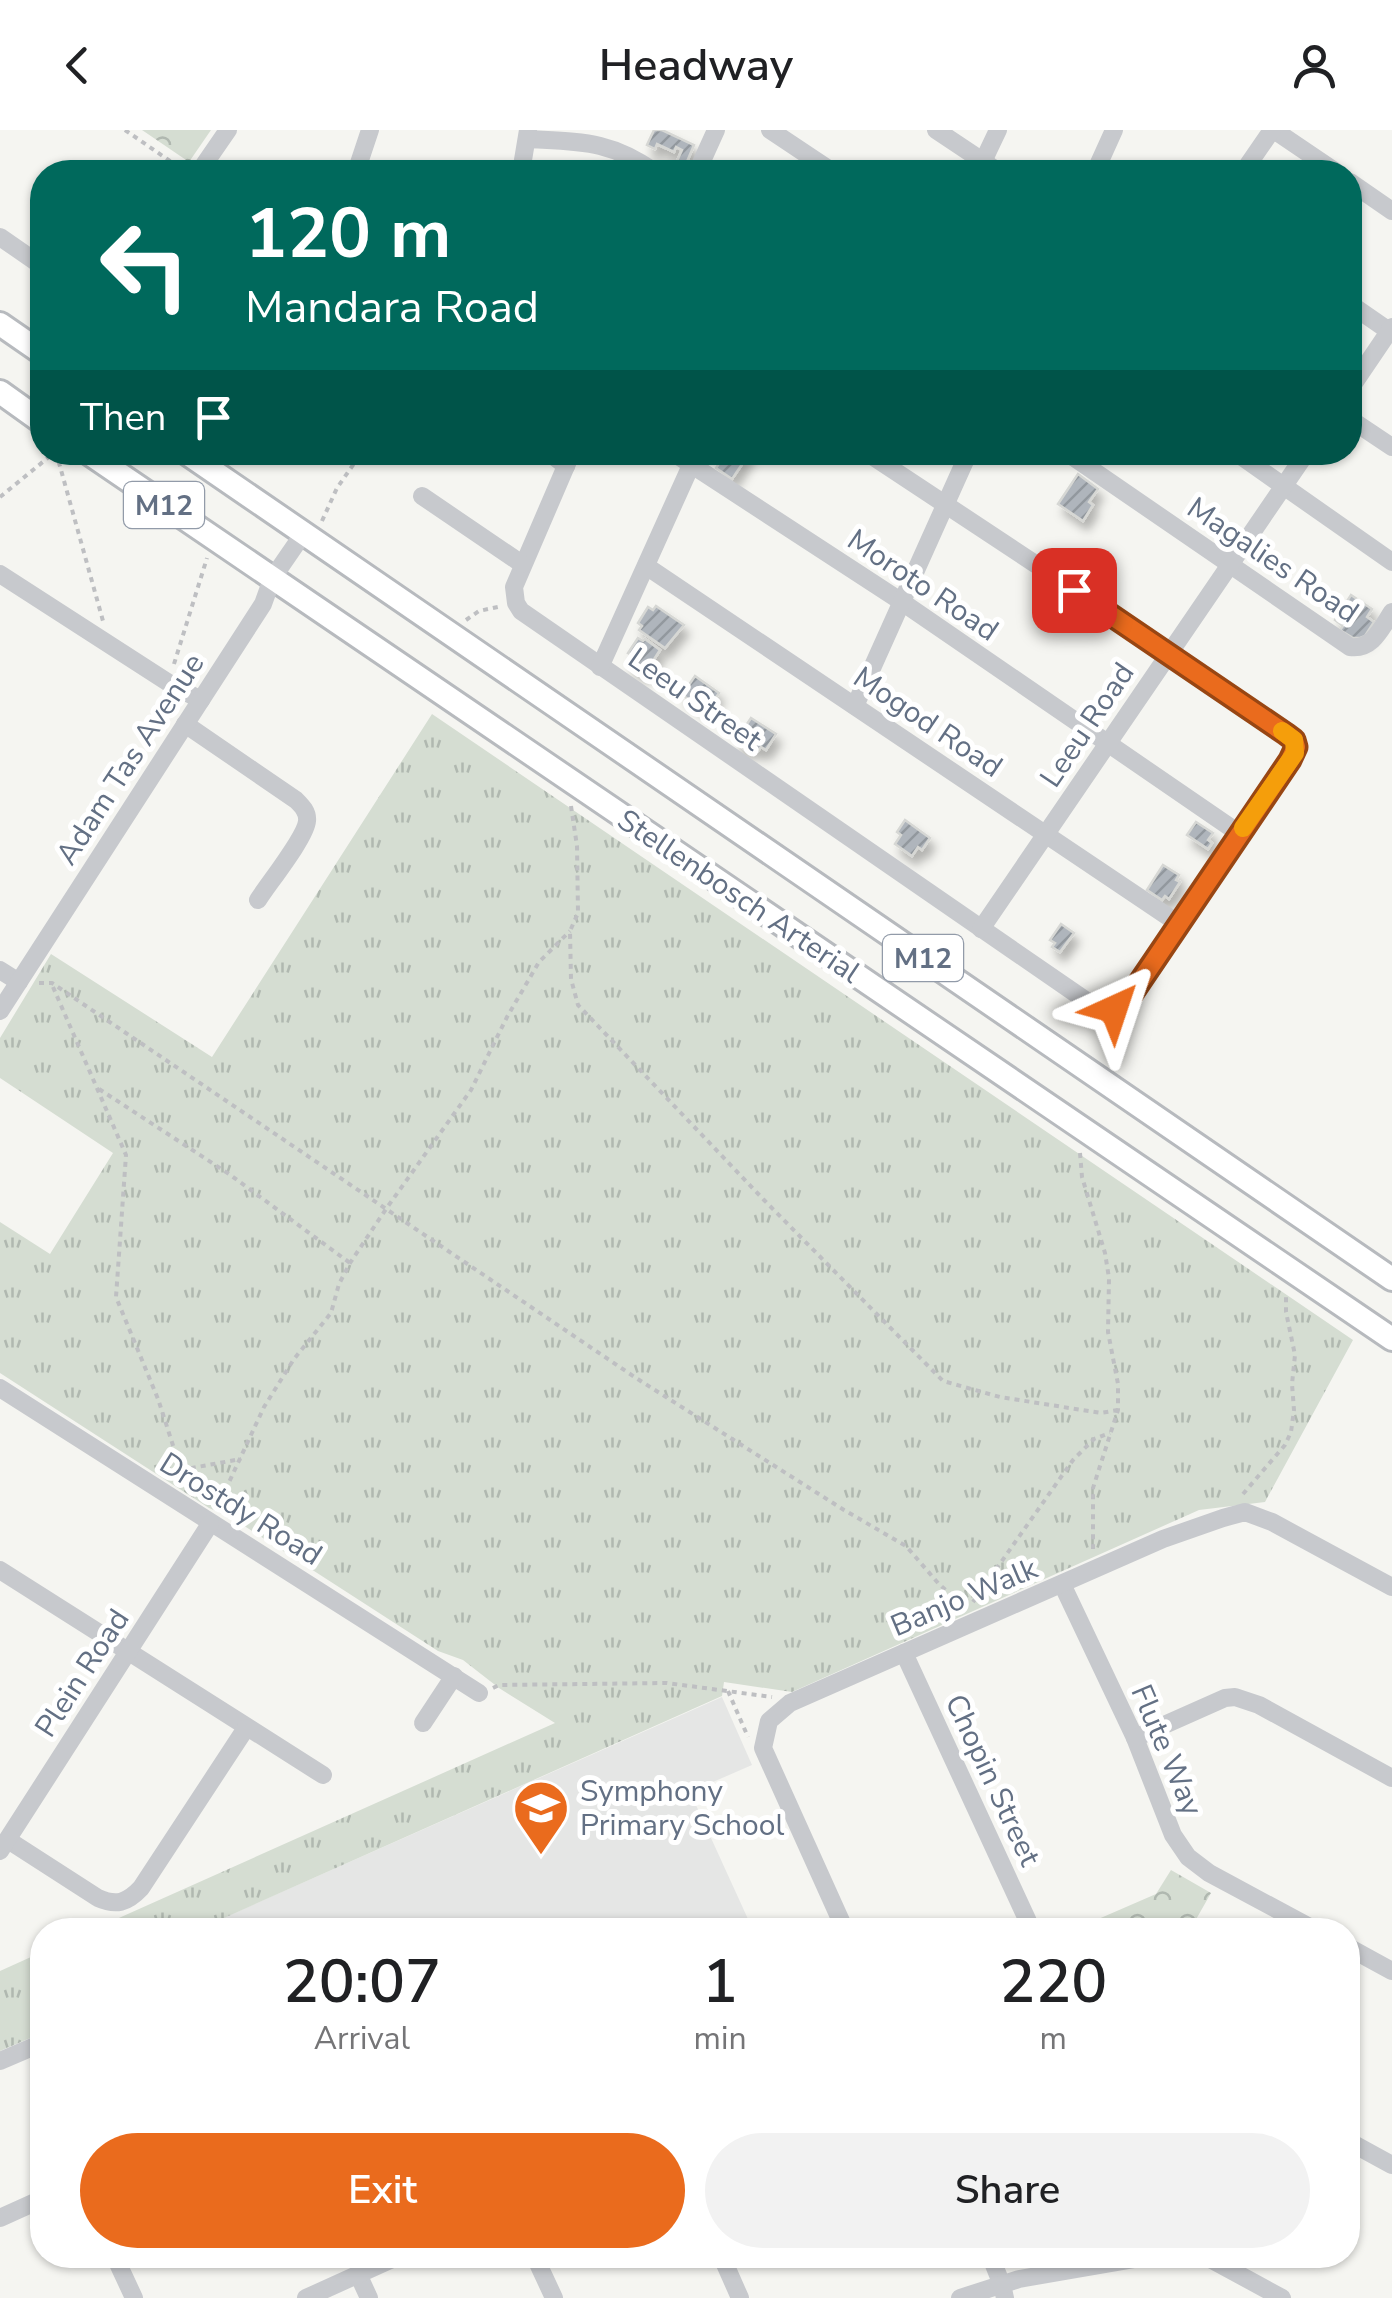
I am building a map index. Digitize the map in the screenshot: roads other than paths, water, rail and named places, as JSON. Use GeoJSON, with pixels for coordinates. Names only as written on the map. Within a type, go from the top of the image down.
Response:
{"type":"FeatureCollection","features":[{"type":"Feature","properties":{"kind":"main road"},"geometry":{"type":"LineString","coordinates":[[0,324],[30,345]]}},
{"type":"Feature","properties":{"kind":"main road"},"geometry":{"type":"LineString","coordinates":[[0,392],[30,413]]}},
{"type":"Feature","properties":{"kind":"main road","name":"Stellenbosch Arterial"},"geometry":{"type":"LineString","coordinates":[[107,465],[1392,1339]]}},
{"type":"Feature","properties":{"kind":"main road","name":"Stellenbosch Arterial"},"geometry":{"type":"LineString","coordinates":[[207,465],[312,528],[1392,1279]]}},
{"type":"Feature","properties":{"kind":"street"},"geometry":{"type":"LineString","coordinates":[[207,160],[228,130]]}},
{"type":"Feature","properties":{"kind":"street"},"geometry":{"type":"LineString","coordinates":[[360,160],[370,130]]}},
{"type":"Feature","properties":{"kind":"street"},"geometry":{"type":"LineString","coordinates":[[702,160],[716,130]]}},
{"type":"Feature","properties":{"kind":"street"},"geometry":{"type":"LineString","coordinates":[[770,130],[816,160]]}},
{"type":"Feature","properties":{"kind":"street"},"geometry":{"type":"LineString","coordinates":[[936,130],[975,160]]}},
{"type":"Feature","properties":{"kind":"street"},"geometry":{"type":"LineString","coordinates":[[990,160],[998,130]]}},
{"type":"Feature","properties":{"kind":"street"},"geometry":{"type":"LineString","coordinates":[[1100,160],[1114,130]]}},
{"type":"Feature","properties":{"kind":"street"},"geometry":{"type":"LineString","coordinates":[[1252,160],[1273,130],[1318,160]]}},
{"type":"Feature","properties":{"kind":"street"},"geometry":{"type":"LineString","coordinates":[[523,160],[528,135],[613,148],[638,160]]}},
{"type":"Feature","properties":{"kind":"street"},"geometry":{"type":"LineString","coordinates":[[1362,190],[1392,211]]}},
{"type":"Feature","properties":{"kind":"street"},"geometry":{"type":"LineString","coordinates":[[0,237],[30,258]]}},
{"type":"Feature","properties":{"kind":"street"},"geometry":{"type":"LineString","coordinates":[[1362,312],[1391,330],[1362,371]]}},
{"type":"Feature","properties":{"kind":"street"},"geometry":{"type":"LineString","coordinates":[[1362,427],[1392,448]]}},
{"type":"Feature","properties":{"kind":"street"},"geometry":{"type":"LineString","coordinates":[[422,496],[522,564],[566,465]]}},
{"type":"Feature","properties":{"kind":"street"},"geometry":{"type":"LineString","coordinates":[[600,667],[692,465]]}},
{"type":"Feature","properties":{"kind":"street","name":"Moroto Road"},"geometry":{"type":"LineString","coordinates":[[704,465],[1240,834]]}},
{"type":"Feature","properties":{"kind":"street"},"geometry":{"type":"LineString","coordinates":[[885,465],[1294,740],[1295,753],[1179,924]]}},
{"type":"Feature","properties":{"kind":"street"},"geometry":{"type":"LineString","coordinates":[[854,706],[964,465]]}},
{"type":"Feature","properties":{"kind":"street","name":"Magalies Road"},"geometry":{"type":"LineString","coordinates":[[1085,465],[1350,647],[1369,644],[1392,612]]}},
{"type":"Feature","properties":{"kind":"street"},"geometry":{"type":"LineString","coordinates":[[1254,465],[1392,562]]}},
{"type":"Feature","properties":{"kind":"street","name":"Leeu Road"},"geometry":{"type":"LineString","coordinates":[[982,929],[1298,465]]}},
{"type":"Feature","properties":{"kind":"street","name":"Adam Tas Avenue"},"geometry":{"type":"LineString","coordinates":[[0,1011],[262,604],[272,580],[312,528]]}},
{"type":"Feature","properties":{"kind":"street","name":"Leeu Street"},"geometry":{"type":"LineString","coordinates":[[522,564],[514,587],[516,602],[528,617],[1088,1002],[1114,1009],[1127,1001],[1179,924]]}},
{"type":"Feature","properties":{"kind":"street","name":"Mogod Road"},"geometry":{"type":"LineString","coordinates":[[646,566],[1179,924]]}},
{"type":"Feature","properties":{"kind":"street"},"geometry":{"type":"LineString","coordinates":[[0,574],[200,700]]}},
{"type":"Feature","properties":{"kind":"street"},"geometry":{"type":"LineString","coordinates":[[184,724],[296,800],[308,818],[304,832],[258,900]]}},
{"type":"Feature","properties":{"kind":"street"},"geometry":{"type":"LineString","coordinates":[[0,970],[19,982]]}},
{"type":"Feature","properties":{"kind":"street","name":"Drostdy Road"},"geometry":{"type":"LineString","coordinates":[[0,1388],[479,1693]]}},
{"type":"Feature","properties":{"kind":"street","name":"Banjo Walk"},"geometry":{"type":"LineString","coordinates":[[839,1918],[763,1748],[770,1720],[790,1703],[1164,1539],[1245,1512],[1272,1522],[1392,1587]]}},
{"type":"Feature","properties":{"kind":"street","name":"Plein Road"},"geometry":{"type":"LineString","coordinates":[[4,1845],[210,1524]]}},
{"type":"Feature","properties":{"kind":"street"},"geometry":{"type":"LineString","coordinates":[[1,1572],[322,1775]]}},
{"type":"Feature","properties":{"kind":"street","name":"Flute Way"},"geometry":{"type":"LineString","coordinates":[[1062,1584],[1134,1738],[1172,1835],[1188,1857],[1209,1873],[1293,1918]]}},
{"type":"Feature","properties":{"kind":"street","name":"Chopin Street"},"geometry":{"type":"LineString","coordinates":[[904,1653],[1026,1918]]}},
{"type":"Feature","properties":{"kind":"street"},"geometry":{"type":"LineString","coordinates":[[423,1723],[454,1676]]}},
{"type":"Feature","properties":{"kind":"street"},"geometry":{"type":"LineString","coordinates":[[1134,1738],[1216,1701],[1235,1697],[1259,1705],[1392,1778]]}},
{"type":"Feature","properties":{"kind":"street"},"geometry":{"type":"LineString","coordinates":[[4,1845],[98,1898],[122,1903],[141,1888],[246,1728]]}},
{"type":"Feature","properties":{"kind":"street"},"geometry":{"type":"LineString","coordinates":[[1360,1954],[1392,1972]]}},
{"type":"Feature","properties":{"kind":"street"},"geometry":{"type":"LineString","coordinates":[[0,2061],[30,2048]]}},
{"type":"Feature","properties":{"kind":"street"},"geometry":{"type":"LineString","coordinates":[[1360,2148],[1392,2165]]}},
{"type":"Feature","properties":{"kind":"street"},"geometry":{"type":"LineString","coordinates":[[0,2218],[30,2204]]}},
{"type":"Feature","properties":{"kind":"street"},"geometry":{"type":"LineString","coordinates":[[120,2268],[134,2298]]}},
{"type":"Feature","properties":{"kind":"street"},"geometry":{"type":"LineString","coordinates":[[306,2298],[372,2268]]}},
{"type":"Feature","properties":{"kind":"street"},"geometry":{"type":"LineString","coordinates":[[540,2268],[554,2298]]}},
{"type":"Feature","properties":{"kind":"street"},"geometry":{"type":"LineString","coordinates":[[727,2268],[740,2298]]}},
{"type":"Feature","properties":{"kind":"street"},"geometry":{"type":"LineString","coordinates":[[960,2298],[1004,2291],[1019,2278],[1079,2268]]}},
{"type":"Feature","properties":{"kind":"street"},"geometry":{"type":"LineString","coordinates":[[1225,2268],[1272,2296]]}},
{"type":"Feature","properties":{"kind":"street"},"geometry":{"type":"LineString","coordinates":[[358,2274],[369,2298]]}},
{"type":"Feature","properties":{"kind":"place","name":"Symphony Primary School"},"geometry":{"type":"Point","coordinates":[541,1857]}}]}
